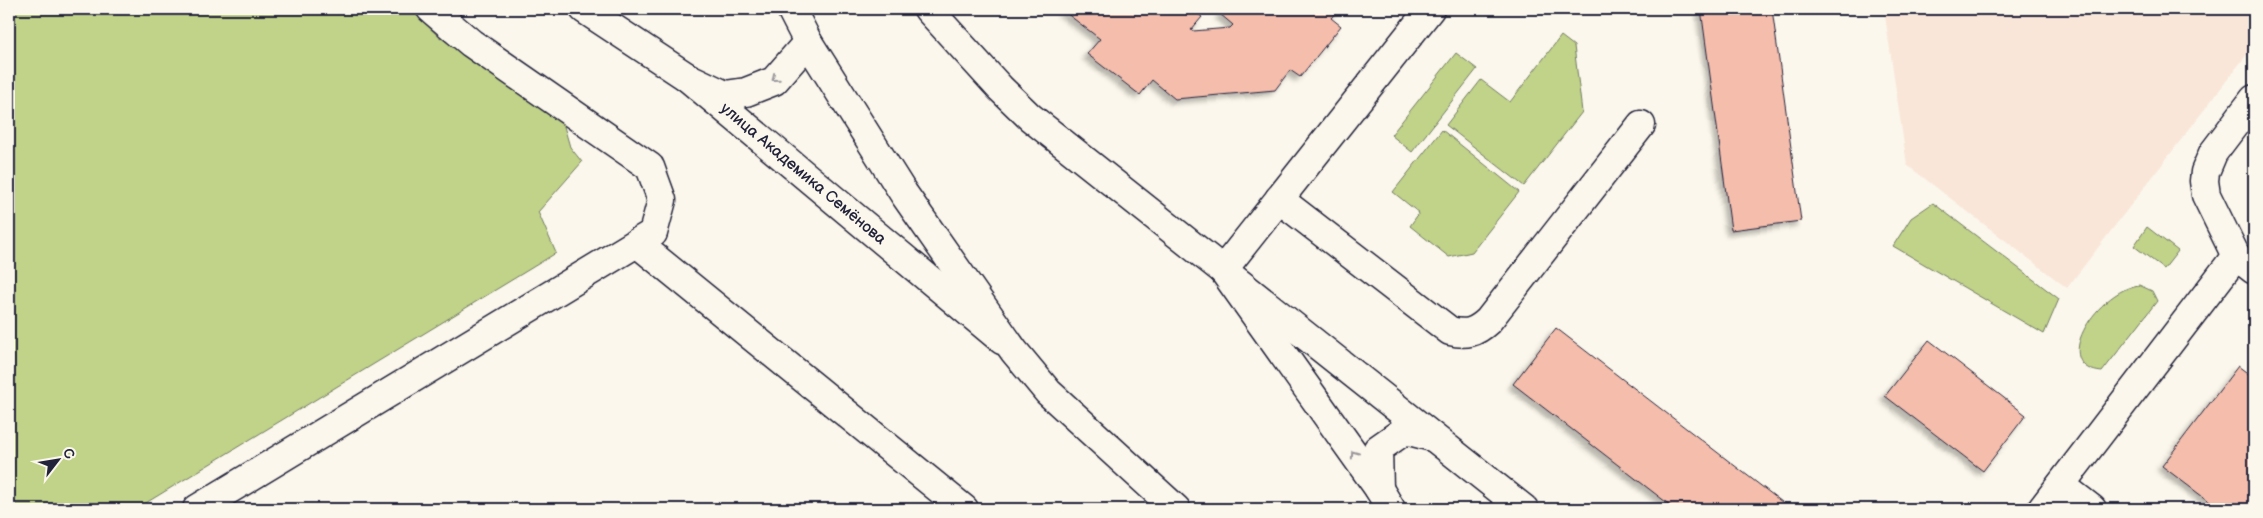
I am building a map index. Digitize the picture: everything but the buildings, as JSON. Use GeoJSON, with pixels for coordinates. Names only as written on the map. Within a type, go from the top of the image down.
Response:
{"type":"FeatureCollection","features":[{"type":"Feature","properties":{"kind":"street"},"geometry":{"type":"LineString","coordinates":[[197,509],[653,233],[662,200],[650,167],[471,43],[431,9]]}},
{"type":"Feature","properties":{"kind":"street","name":"улица Академика Семёнова"},"geometry":{"type":"LineString","coordinates":[[584,9],[687,77],[1014,351]]}},
{"type":"Feature","properties":{"kind":"street","name":"улица Академика Семёнова"},"geometry":{"type":"LineString","coordinates":[[791,9],[808,42],[904,194],[1014,351],[1048,392],[1176,509]]}},
{"type":"Feature","properties":{"kind":"street"},"geometry":{"type":"LineString","coordinates":[[928,9],[1000,88],[1030,117],[1524,509]]}},
{"type":"Feature","properties":{"kind":"street"},"geometry":{"type":"LineString","coordinates":[[1223,270],[1430,9]]}},
{"type":"Feature","properties":{"kind":"street"},"geometry":{"type":"LineString","coordinates":[[687,77],[725,96],[746,92],[774,81],[808,42]]}},
{"type":"Feature","properties":{"kind":"street"},"geometry":{"type":"LineString","coordinates":[[2042,509],[2245,263],[2206,195],[2205,172],[2213,153],[2254,99]]}},
{"type":"Feature","properties":{"kind":"street"},"geometry":{"type":"LineString","coordinates":[[1279,199],[1450,331],[1464,334],[1478,331],[1488,321],[1641,125]]}},
{"type":"Feature","properties":{"kind":"street"},"geometry":{"type":"LineString","coordinates":[[636,243],[964,509]]}},
{"type":"Feature","properties":{"kind":"street"},"geometry":{"type":"LineString","coordinates":[[1223,270],[1385,499]]}},
{"type":"Feature","properties":{"kind":"street"},"geometry":{"type":"LineString","coordinates":[[1385,499],[1378,449],[1405,430],[1433,437]]}},
{"type":"Feature","properties":{"kind":"street"},"geometry":{"type":"LineString","coordinates":[[2061,485],[2092,509]]}},
{"type":"Feature","properties":{"kind":"shaded area"},"geometry":{"type":"Polygon","coordinates":[[[1884,9],[2254,9],[2254,45],[2067,288],[1907,165],[1884,9]]]}},
{"type":"Feature","properties":{"kind":"green space"},"geometry":{"type":"Polygon","coordinates":[[[9,9],[410,9],[438,36],[563,123],[570,147],[582,162],[538,212],[556,253],[136,509],[9,509],[9,9]]]}},
{"type":"Feature","properties":{"kind":"green space"},"geometry":{"type":"Polygon","coordinates":[[[1561,36],[1574,46],[1582,112],[1524,186],[1446,125],[1481,80],[1510,102],[1561,36]]]}},
{"type":"Feature","properties":{"kind":"green space"},"geometry":{"type":"Polygon","coordinates":[[[1456,53],[1477,69],[1412,152],[1391,135],[1456,53]]]}},
{"type":"Feature","properties":{"kind":"green space"},"geometry":{"type":"Polygon","coordinates":[[[1442,130],[1519,192],[1472,252],[1449,257],[1410,226],[1419,213],[1393,192],[1442,130]]]}},
{"type":"Feature","properties":{"kind":"green space"},"geometry":{"type":"Polygon","coordinates":[[[1933,203],[2059,299],[2044,334],[1893,246],[1911,218],[1933,203]]]}},
{"type":"Feature","properties":{"kind":"green space"},"geometry":{"type":"Polygon","coordinates":[[[2147,227],[2178,251],[2164,269],[2134,246],[2147,227]]]}},
{"type":"Feature","properties":{"kind":"green space"},"geometry":{"type":"Polygon","coordinates":[[[2139,285],[2152,291],[2157,301],[2102,372],[2086,367],[2079,357],[2079,344],[2084,329],[2108,300],[2123,290],[2139,285]]]}}]}
